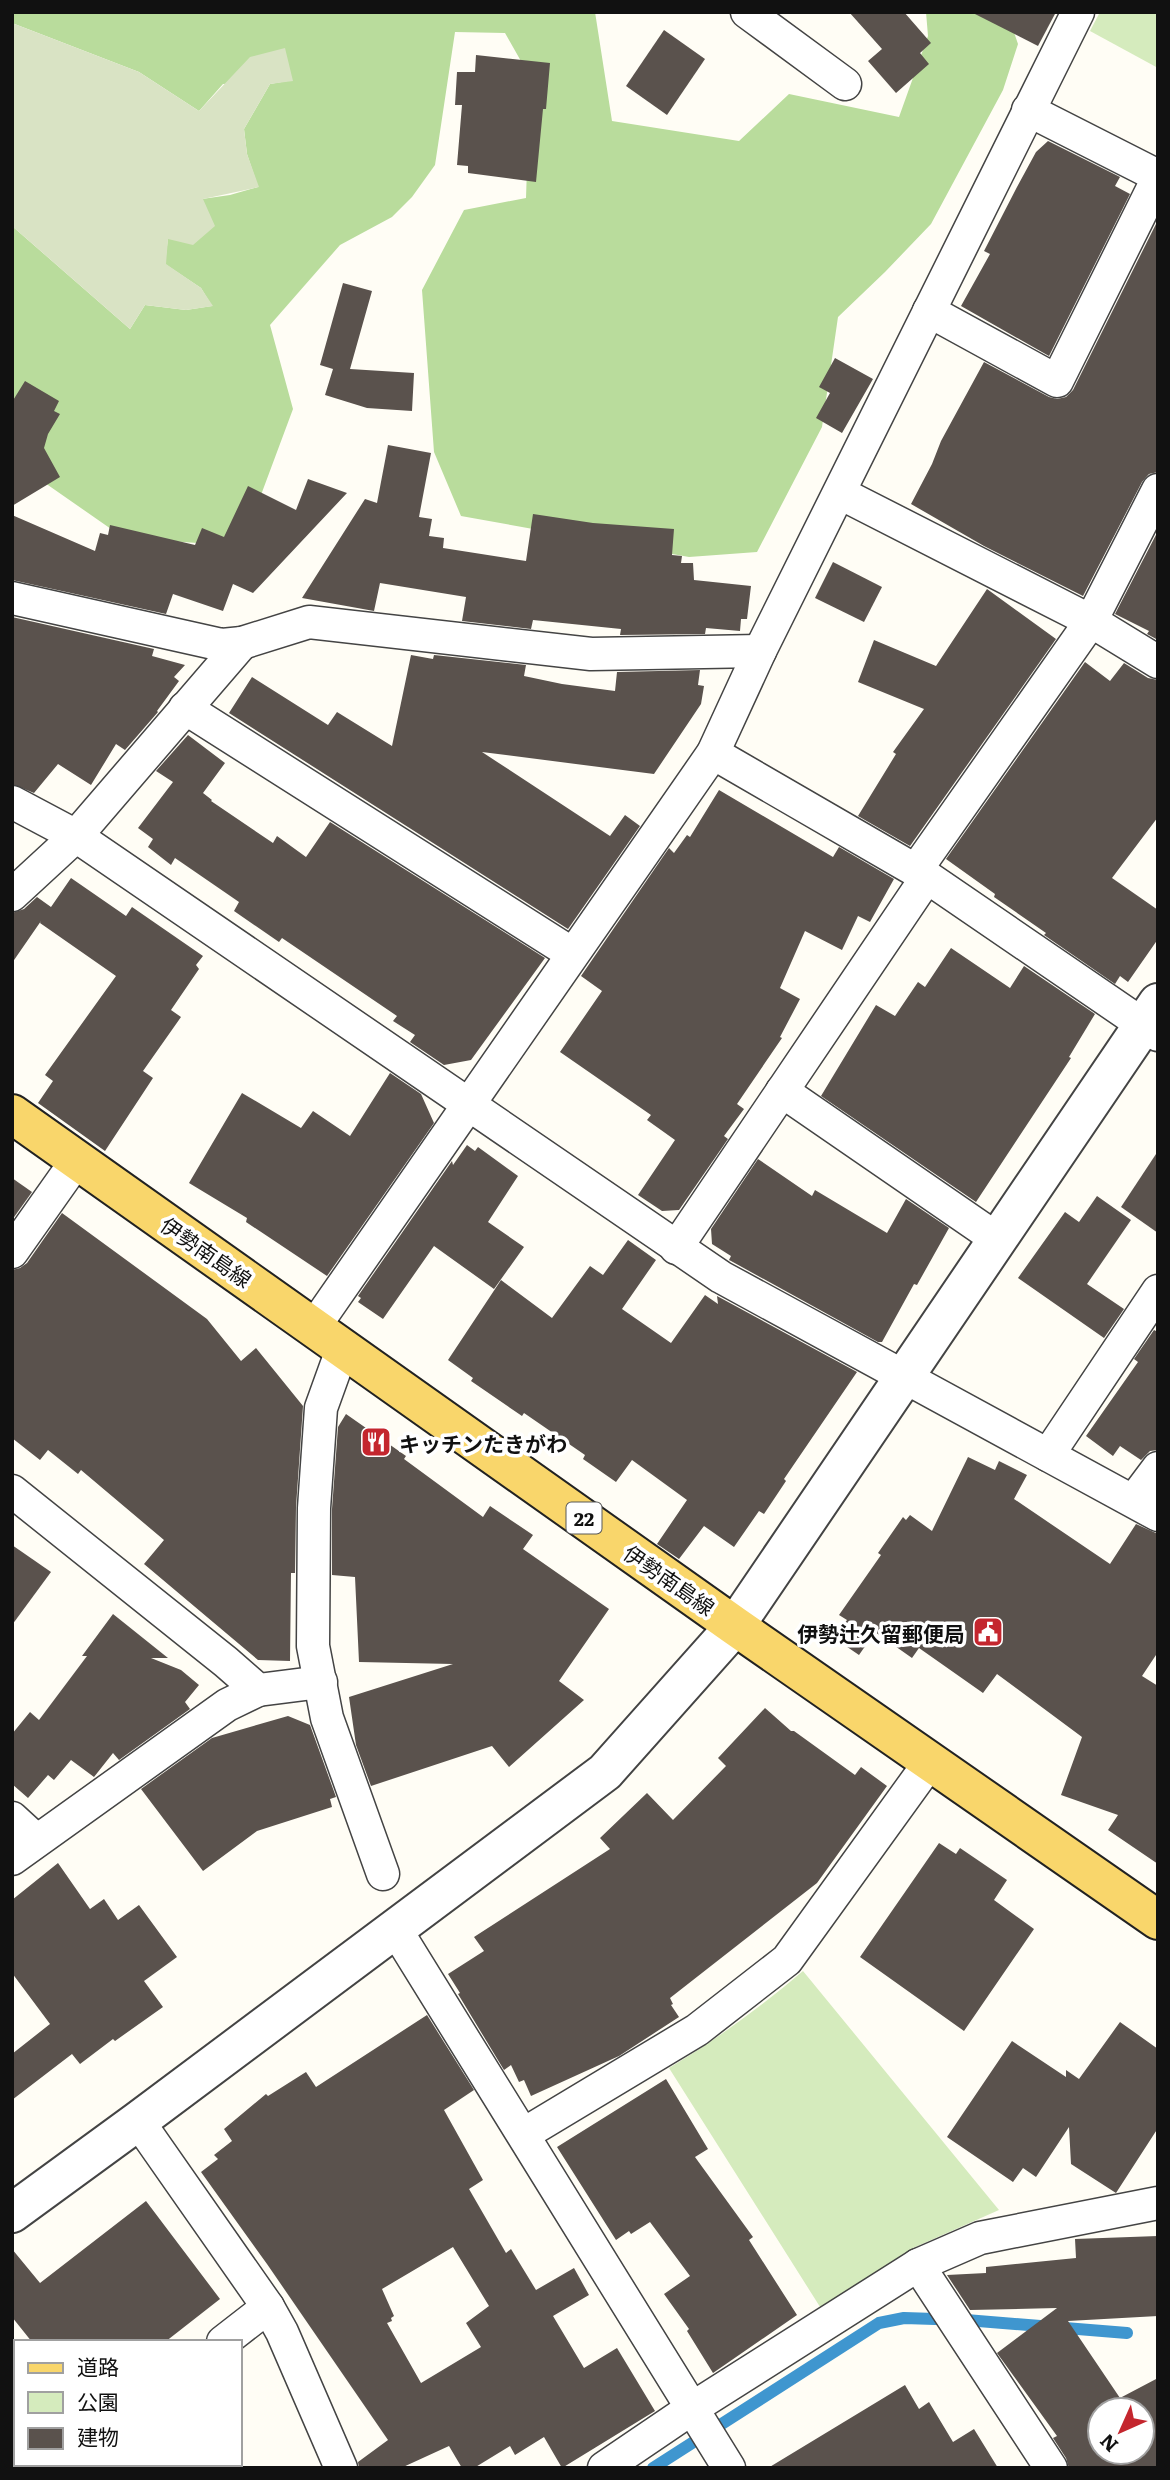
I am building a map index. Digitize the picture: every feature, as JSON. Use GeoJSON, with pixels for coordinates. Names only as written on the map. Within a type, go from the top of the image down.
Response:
{"type":"FeatureCollection","features":[{"type":"Feature","properties":{"kind":"main road","name":"伊勢南島線"},"geometry":{"type":"LineString","coordinates":[[12,1114],[735,1626],[1158,1920]]}},
{"type":"Feature","properties":{"kind":"street"},"geometry":{"type":"LineString","coordinates":[[747,12],[845,84]]}},
{"type":"Feature","properties":{"kind":"street"},"geometry":{"type":"LineString","coordinates":[[383,1874],[327,1718],[313,1646],[314,1508],[329,1337],[468,1104],[713,753],[760,651],[1077,12]]}},
{"type":"Feature","properties":{"kind":"street"},"geometry":{"type":"LineString","coordinates":[[929,311],[1057,381],[1158,177],[1028,110]]}},
{"type":"Feature","properties":{"kind":"street"},"geometry":{"type":"LineString","coordinates":[[676,1248],[782,1091],[921,874],[1091,621],[1158,490]]}},
{"type":"Feature","properties":{"kind":"street"},"geometry":{"type":"LineString","coordinates":[[839,493],[1091,621],[1158,662]]}},
{"type":"Feature","properties":{"kind":"street"},"geometry":{"type":"LineString","coordinates":[[12,598],[222,645],[242,643],[309,622],[591,654],[760,651]]}},
{"type":"Feature","properties":{"kind":"street"},"geometry":{"type":"LineString","coordinates":[[12,895],[76,836],[242,643]]}},
{"type":"Feature","properties":{"kind":"street"},"geometry":{"type":"LineString","coordinates":[[185,708],[571,954]]}},
{"type":"Feature","properties":{"kind":"street"},"geometry":{"type":"LineString","coordinates":[[12,2213],[138,2122],[605,1772],[735,1626],[997,1239],[1153,1021],[921,874],[713,753]]}},
{"type":"Feature","properties":{"kind":"street"},"geometry":{"type":"LineString","coordinates":[[12,802],[76,836],[721,1277],[1146,1508],[1158,1468]]}},
{"type":"Feature","properties":{"kind":"street"},"geometry":{"type":"LineString","coordinates":[[782,1091],[997,1239]]}},
{"type":"Feature","properties":{"kind":"street"},"geometry":{"type":"LineString","coordinates":[[12,1252],[77,1160]]}},
{"type":"Feature","properties":{"kind":"street"},"geometry":{"type":"LineString","coordinates":[[1048,1455],[1158,1291]]}},
{"type":"Feature","properties":{"kind":"street"},"geometry":{"type":"LineString","coordinates":[[12,1491],[258,1690]]}},
{"type":"Feature","properties":{"kind":"street"},"geometry":{"type":"LineString","coordinates":[[12,1818],[24,1850],[227,1705],[258,1690],[321,1682]]}},
{"type":"Feature","properties":{"kind":"street"},"geometry":{"type":"LineString","coordinates":[[524,2134],[697,2030],[787,1960],[930,1762]]}},
{"type":"Feature","properties":{"kind":"street"},"geometry":{"type":"LineString","coordinates":[[396,1930],[722,2457]]}},
{"type":"Feature","properties":{"kind":"street"},"geometry":{"type":"LineString","coordinates":[[138,2122],[268,2307],[282,2332],[341,2468]]}},
{"type":"Feature","properties":{"kind":"street"},"geometry":{"type":"LineString","coordinates":[[604,2468],[694,2413],[918,2265],[980,2238],[1158,2203]]}},
{"type":"Feature","properties":{"kind":"street"},"geometry":{"type":"LineString","coordinates":[[918,2265],[1051,2468]]}},
{"type":"Feature","properties":{"kind":"street"},"geometry":{"type":"LineString","coordinates":[[226,2340],[268,2307]]}},
{"type":"Feature","properties":{"kind":"green space"},"geometry":{"type":"Polygon","coordinates":[[[12,12],[595,12],[612,121],[739,141],[789,94],[899,117],[928,36],[926,12],[1007,12],[1018,44],[1003,90],[931,224],[838,317],[822,427],[757,552],[689,557],[461,516],[434,452],[422,290],[464,210],[526,198],[530,77],[505,33],[455,32],[435,165],[412,197],[392,217],[340,245],[270,325],[293,409],[242,546],[124,538],[12,460],[12,226],[130,329],[145,305],[186,310],[212,306],[201,288],[165,264],[168,238],[202,199],[258,187],[247,154],[244,129],[270,84],[293,80],[223,84],[199,111],[139,72],[12,23],[12,12]]]}},
{"type":"Feature","properties":{"kind":"green space"},"geometry":{"type":"Polygon","coordinates":[[[1100,12],[1158,12],[1158,68],[1090,31],[1100,12]]]}},
{"type":"Feature","properties":{"kind":"green space"},"geometry":{"type":"Polygon","coordinates":[[[12,23],[139,72],[199,111],[250,57],[285,48],[293,81],[270,84],[244,129],[247,154],[259,187],[203,199],[215,226],[193,245],[168,239],[166,264],[201,288],[213,306],[186,310],[145,305],[130,329],[12,226],[12,23]]]}},
{"type":"Feature","properties":{"kind":"green space"},"geometry":{"type":"Polygon","coordinates":[[[803,1971],[999,2210],[913,2248],[822,2310],[669,2068],[738,2022],[803,1971]]]}},
{"type":"Feature","properties":{"kind":"building"},"geometry":{"type":"Polygon","coordinates":[[[849,12],[904,12],[931,43],[920,53],[929,64],[896,93],[868,61],[882,49],[849,12]]]}},
{"type":"Feature","properties":{"kind":"building"},"geometry":{"type":"Polygon","coordinates":[[[971,12],[1056,12],[1038,46],[971,12]]]}},
{"type":"Feature","properties":{"kind":"building"},"geometry":{"type":"Polygon","coordinates":[[[664,30],[705,59],[667,115],[626,86],[664,30]]]}},
{"type":"Feature","properties":{"kind":"building"},"geometry":{"type":"Polygon","coordinates":[[[476,55],[550,63],[536,182],[468,173],[468,166],[457,165],[462,105],[455,105],[457,72],[475,72],[476,55]]]}},
{"type":"Feature","properties":{"kind":"building"},"geometry":{"type":"Polygon","coordinates":[[[1048,141],[1120,177],[1115,186],[1130,194],[1049,356],[961,306],[990,254],[984,251],[1017,187],[1036,152],[1048,141]]]}},
{"type":"Feature","properties":{"kind":"building"},"geometry":{"type":"Polygon","coordinates":[[[1158,220],[1158,472],[1149,474],[1142,482],[1083,596],[984,546],[911,504],[941,441],[984,362],[1049,397],[1066,397],[1073,390],[1158,220]]]}},
{"type":"Feature","properties":{"kind":"building"},"geometry":{"type":"Polygon","coordinates":[[[343,283],[372,291],[350,369],[414,373],[412,411],[367,408],[325,395],[333,369],[320,365],[343,283]]]}},
{"type":"Feature","properties":{"kind":"building"},"geometry":{"type":"Polygon","coordinates":[[[835,358],[873,379],[842,433],[816,418],[830,393],[819,387],[835,358]]]}},
{"type":"Feature","properties":{"kind":"building"},"geometry":{"type":"Polygon","coordinates":[[[25,381],[59,401],[54,411],[60,414],[48,434],[44,448],[60,477],[12,506],[12,402],[25,381]]]}},
{"type":"Feature","properties":{"kind":"building"},"geometry":{"type":"Polygon","coordinates":[[[388,445],[431,453],[419,517],[432,519],[429,536],[444,538],[443,548],[526,561],[533,514],[593,523],[674,529],[672,555],[682,556],[681,563],[693,563],[694,580],[751,586],[747,619],[741,619],[740,631],[706,628],[705,634],[620,635],[621,629],[533,620],[531,629],[462,621],[466,597],[380,583],[374,611],[302,598],[365,499],[377,503],[388,445]]]}},
{"type":"Feature","properties":{"kind":"building"},"geometry":{"type":"Polygon","coordinates":[[[308,479],[347,493],[253,593],[233,584],[223,611],[173,594],[166,614],[12,580],[12,515],[95,551],[100,533],[108,535],[110,525],[195,545],[202,528],[224,537],[248,486],[296,510],[308,479]]]}},
{"type":"Feature","properties":{"kind":"building"},"geometry":{"type":"Polygon","coordinates":[[[1158,531],[1158,640],[1147,634],[1149,631],[1115,614],[1158,531]]]}},
{"type":"Feature","properties":{"kind":"building"},"geometry":{"type":"Polygon","coordinates":[[[833,562],[882,587],[864,622],[815,598],[833,562]]]}},
{"type":"Feature","properties":{"kind":"building"},"geometry":{"type":"Polygon","coordinates":[[[987,589],[1056,639],[910,846],[858,816],[896,754],[893,752],[924,709],[858,682],[874,640],[936,666],[987,589]]]}},
{"type":"Feature","properties":{"kind":"building"},"geometry":{"type":"Polygon","coordinates":[[[12,617],[154,649],[152,656],[185,665],[174,677],[179,681],[158,712],[125,750],[116,744],[91,785],[58,764],[34,793],[12,784],[12,617]]]}},
{"type":"Feature","properties":{"kind":"building"},"geometry":{"type":"Polygon","coordinates":[[[411,655],[526,665],[524,676],[615,691],[617,672],[700,670],[698,685],[704,686],[701,704],[654,774],[482,752],[610,836],[625,815],[640,826],[568,929],[229,713],[252,677],[328,725],[337,712],[392,746],[411,655]]]}},
{"type":"Feature","properties":{"kind":"building"},"geometry":{"type":"Polygon","coordinates":[[[1085,662],[1110,681],[1124,663],[1148,678],[1158,680],[1158,817],[1112,878],[1158,910],[1158,939],[1128,982],[1120,976],[1115,984],[1044,935],[1046,933],[946,859],[1085,662]]]}},
{"type":"Feature","properties":{"kind":"building"},"geometry":{"type":"Polygon","coordinates":[[[188,735],[225,763],[203,793],[273,843],[277,836],[306,857],[330,822],[545,958],[471,1060],[444,1065],[410,1042],[415,1035],[393,1021],[397,1016],[282,938],[279,942],[234,911],[239,902],[175,858],[171,865],[148,847],[153,839],[138,828],[173,782],[156,771],[188,735]]]}},
{"type":"Feature","properties":{"kind":"building"},"geometry":{"type":"Polygon","coordinates":[[[719,790],[833,857],[839,847],[894,879],[870,922],[858,916],[842,950],[805,931],[780,988],[800,999],[780,1037],[782,1038],[737,1104],[744,1109],[724,1136],[728,1139],[679,1210],[662,1211],[638,1195],[675,1140],[647,1120],[651,1115],[560,1052],[602,991],[581,976],[669,848],[674,853],[687,835],[690,837],[719,790]]]}},
{"type":"Feature","properties":{"kind":"building"},"geometry":{"type":"Polygon","coordinates":[[[71,878],[126,916],[132,907],[203,956],[196,965],[199,969],[171,1010],[181,1017],[143,1071],[153,1078],[105,1151],[38,1103],[53,1081],[45,1075],[116,976],[40,923],[41,921],[12,963],[12,913],[24,909],[37,897],[51,907],[71,878]]]}},
{"type":"Feature","properties":{"kind":"building"},"geometry":{"type":"Polygon","coordinates":[[[951,948],[1010,988],[1024,966],[1095,1014],[1069,1057],[1071,1058],[976,1202],[821,1096],[876,1005],[895,1016],[918,982],[925,987],[951,948]]]}},
{"type":"Feature","properties":{"kind":"building"},"geometry":{"type":"Polygon","coordinates":[[[390,1073],[421,1094],[434,1123],[327,1276],[246,1222],[247,1218],[189,1183],[242,1093],[301,1128],[313,1111],[350,1136],[390,1073]]]}},
{"type":"Feature","properties":{"kind":"building"},"geometry":{"type":"Polygon","coordinates":[[[467,1145],[475,1151],[478,1147],[518,1176],[488,1222],[524,1247],[494,1289],[434,1246],[383,1319],[358,1302],[361,1298],[358,1296],[452,1161],[453,1165],[467,1145]]]}},
{"type":"Feature","properties":{"kind":"building"},"geometry":{"type":"Polygon","coordinates":[[[1158,1151],[1158,1233],[1121,1207],[1158,1151]]]}},
{"type":"Feature","properties":{"kind":"building"},"geometry":{"type":"Polygon","coordinates":[[[758,1159],[812,1196],[815,1190],[887,1233],[906,1199],[949,1228],[882,1342],[729,1260],[731,1256],[712,1244],[711,1229],[758,1159]]]}},
{"type":"Feature","properties":{"kind":"building"},"geometry":{"type":"Polygon","coordinates":[[[12,1178],[32,1192],[12,1220],[12,1178]]]}},
{"type":"Feature","properties":{"kind":"building"},"geometry":{"type":"Polygon","coordinates":[[[1097,1196],[1131,1220],[1087,1284],[1124,1309],[1104,1338],[1018,1278],[1065,1212],[1079,1222],[1097,1196]]]}},
{"type":"Feature","properties":{"kind":"building"},"geometry":{"type":"Polygon","coordinates":[[[62,1213],[207,1319],[241,1361],[256,1348],[303,1406],[296,1507],[295,1573],[291,1573],[290,1661],[258,1660],[144,1564],[164,1540],[81,1470],[78,1474],[48,1450],[40,1460],[12,1438],[12,1270],[27,1263],[62,1213]]]}},
{"type":"Feature","properties":{"kind":"building"},"geometry":{"type":"Polygon","coordinates":[[[628,1240],[656,1260],[622,1309],[671,1343],[705,1295],[718,1304],[717,1296],[857,1372],[784,1479],[786,1481],[764,1514],[759,1511],[734,1547],[704,1526],[679,1559],[657,1544],[687,1500],[632,1460],[616,1482],[583,1459],[585,1455],[471,1381],[473,1378],[448,1360],[501,1280],[552,1318],[590,1266],[603,1275],[628,1240]]]}},
{"type":"Feature","properties":{"kind":"building"},"geometry":{"type":"Polygon","coordinates":[[[1154,1330],[1158,1332],[1158,1450],[1150,1451],[1141,1460],[1120,1446],[1113,1456],[1086,1436],[1138,1362],[1134,1359],[1154,1330]]]}},
{"type":"Feature","properties":{"kind":"building"},"geometry":{"type":"Polygon","coordinates":[[[346,1414],[406,1456],[404,1459],[483,1517],[490,1506],[533,1535],[523,1549],[609,1609],[559,1681],[584,1700],[509,1767],[492,1746],[371,1786],[356,1745],[349,1697],[453,1664],[359,1662],[355,1577],[332,1575],[332,1509],[338,1427],[346,1414]]]}},
{"type":"Feature","properties":{"kind":"building"},"geometry":{"type":"Polygon","coordinates":[[[968,1457],[995,1470],[999,1461],[1027,1475],[1014,1499],[1110,1564],[1136,1524],[1158,1534],[1158,1652],[1142,1676],[1158,1686],[1158,1864],[1108,1830],[1118,1815],[1061,1795],[1082,1737],[997,1674],[983,1693],[919,1648],[912,1658],[875,1632],[859,1655],[834,1638],[847,1620],[839,1615],[881,1555],[878,1553],[903,1517],[906,1520],[910,1515],[932,1531],[968,1457]]]}},
{"type":"Feature","properties":{"kind":"building"},"geometry":{"type":"Polygon","coordinates":[[[12,1545],[51,1572],[12,1625],[12,1545]]]}},
{"type":"Feature","properties":{"kind":"building"},"geometry":{"type":"Polygon","coordinates":[[[113,1614],[168,1658],[151,1658],[181,1670],[199,1685],[185,1702],[190,1709],[119,1760],[113,1753],[94,1777],[71,1760],[54,1780],[48,1775],[28,1798],[12,1784],[12,1734],[30,1712],[39,1720],[87,1656],[82,1656],[113,1614]]]}},
{"type":"Feature","properties":{"kind":"building"},"geometry":{"type":"Polygon","coordinates":[[[765,1708],[791,1731],[855,1775],[861,1767],[887,1786],[817,1883],[670,1998],[679,2017],[619,2056],[531,2096],[524,2080],[519,2082],[511,2065],[504,2070],[448,1974],[484,1951],[474,1937],[610,1849],[600,1838],[647,1793],[673,1820],[726,1766],[718,1758],[765,1708]]]}},
{"type":"Feature","properties":{"kind":"building"},"geometry":{"type":"Polygon","coordinates":[[[288,1716],[310,1725],[336,1797],[330,1799],[332,1807],[257,1831],[203,1871],[141,1789],[212,1738],[288,1716]]]}},
{"type":"Feature","properties":{"kind":"building"},"geometry":{"type":"Polygon","coordinates":[[[939,1843],[956,1854],[960,1848],[1007,1880],[994,1900],[1034,1929],[964,2031],[860,1957],[939,1843]]]}},
{"type":"Feature","properties":{"kind":"building"},"geometry":{"type":"Polygon","coordinates":[[[58,1863],[90,1909],[104,1899],[118,1920],[139,1905],[177,1957],[144,1981],[163,2007],[80,2064],[72,2054],[12,2100],[12,2054],[50,2024],[12,1973],[12,1900],[58,1863]]]}},
{"type":"Feature","properties":{"kind":"building"},"geometry":{"type":"Polygon","coordinates":[[[427,2015],[474,2090],[444,2110],[483,2180],[469,2189],[506,2253],[511,2249],[536,2290],[574,2268],[589,2295],[553,2316],[584,2368],[617,2348],[655,2411],[562,2468],[544,2437],[515,2455],[510,2446],[474,2468],[462,2468],[449,2446],[401,2468],[359,2468],[358,2462],[388,2440],[201,2172],[218,2159],[214,2155],[232,2141],[224,2129],[266,2094],[268,2096],[306,2072],[316,2087],[427,2015]],[[453,2247],[382,2289],[394,2316],[392,2321],[387,2323],[421,2383],[481,2347],[466,2323],[489,2306],[453,2247]]]}},
{"type":"Feature","properties":{"kind":"building"},"geometry":{"type":"Polygon","coordinates":[[[1120,2022],[1158,2049],[1158,2128],[1116,2193],[1071,2164],[1069,2127],[1036,2177],[1023,2168],[1013,2182],[947,2137],[1012,2041],[1066,2077],[1066,2070],[1079,2079],[1120,2022]]]}},
{"type":"Feature","properties":{"kind":"building"},"geometry":{"type":"Polygon","coordinates":[[[666,2079],[708,2149],[695,2157],[753,2237],[749,2240],[797,2315],[713,2373],[687,2331],[689,2329],[664,2294],[690,2276],[650,2222],[616,2240],[557,2147],[666,2079]]]}},
{"type":"Feature","properties":{"kind":"building"},"geometry":{"type":"Polygon","coordinates":[[[146,2201],[220,2299],[168,2340],[30,2340],[12,2317],[12,2249],[40,2283],[146,2201]]]}},
{"type":"Feature","properties":{"kind":"building"},"geometry":{"type":"Polygon","coordinates":[[[1158,2236],[1158,2316],[1068,2321],[1119,2396],[1086,2396],[1086,2466],[1156,2466],[1156,2396],[1124,2396],[1158,2378],[1158,2468],[1069,2468],[1053,2438],[1057,2436],[997,2353],[1057,2308],[970,2310],[947,2275],[986,2273],[986,2267],[1076,2258],[1075,2239],[1158,2236]]]}},
{"type":"Feature","properties":{"kind":"building"},"geometry":{"type":"Polygon","coordinates":[[[905,2385],[919,2409],[929,2402],[953,2442],[974,2429],[998,2468],[768,2468],[905,2385]]]}},
{"type":"Feature","properties":{"kind":"waterway"},"geometry":{"type":"LineString","coordinates":[[653,2468],[879,2323],[904,2318],[966,2320],[1127,2333]]}},
{"type":"Feature","properties":{"kind":"place","name":"キッチンたきがわ"},"geometry":{"type":"Point","coordinates":[376,1442]}},
{"type":"Feature","properties":{"kind":"place","name":"伊勢辻久留郵便局"},"geometry":{"type":"Point","coordinates":[988,1632]}}]}
